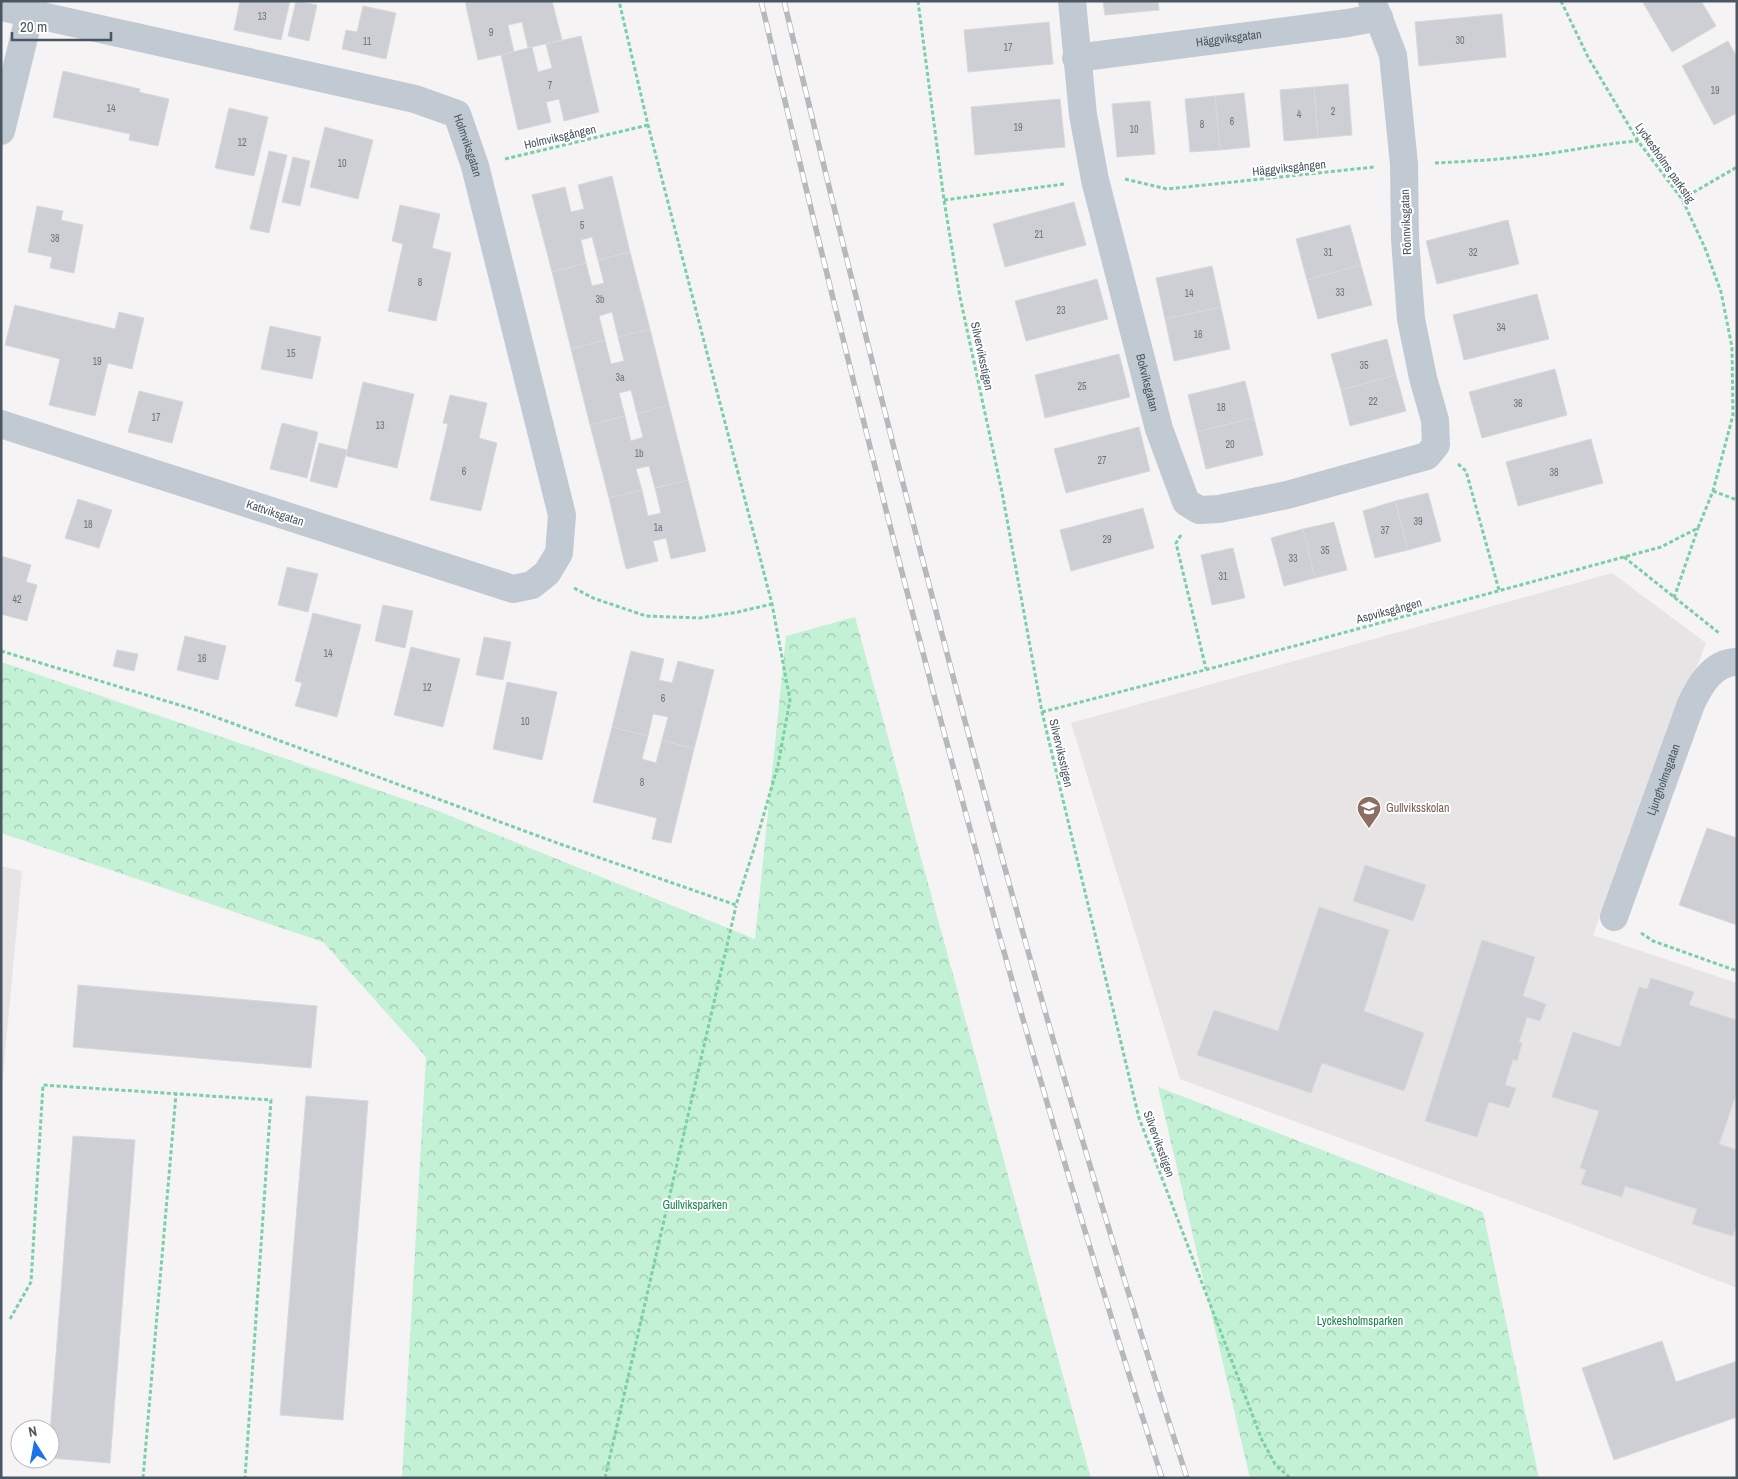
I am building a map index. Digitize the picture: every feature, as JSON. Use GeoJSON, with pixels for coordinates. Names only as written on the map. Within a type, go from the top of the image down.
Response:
{"type":"FeatureCollection","features":[{"type":"Feature","properties":{"kind":"street","name":"Bokviksgatan"},"geometry":{"type":"LineString","coordinates":[[1072,1],[1083,115],[1095,180],[1160,429],[1186,502],[1199,510]]}},
{"type":"Feature","properties":{"kind":"street","name":"Holmviksgatan"},"geometry":{"type":"LineString","coordinates":[[1,7],[31,8],[415,99],[457,114],[475,166],[562,515],[559,552],[547,573]]}},
{"type":"Feature","properties":{"kind":"street"},"geometry":{"type":"LineString","coordinates":[[1,131],[31,8]]}},
{"type":"Feature","properties":{"kind":"street","name":"Häggviksgatan"},"geometry":{"type":"LineString","coordinates":[[1076,58],[1348,23],[1376,9]]}},
{"type":"Feature","properties":{"kind":"street","name":"Rönnviksgatan"},"geometry":{"type":"LineString","coordinates":[[1376,9],[1393,54],[1404,164],[1405,239],[1411,319],[1423,378],[1436,420],[1436,445]]}},
{"type":"Feature","properties":{"kind":"street","name":"Kattviksgatan"},"geometry":{"type":"LineString","coordinates":[[1,424],[512,589],[532,585],[547,573]]}},
{"type":"Feature","properties":{"kind":"street"},"geometry":{"type":"LineString","coordinates":[[1199,510],[1287,495],[1427,456],[1436,445]]}},
{"type":"Feature","properties":{"kind":"street","name":"Ljungholmsgatan"},"geometry":{"type":"LineString","coordinates":[[1614,917],[1691,704],[1701,684],[1715,669],[1736,662]]}},
{"type":"Feature","properties":{"kind":"path","name":"Silverviksstigen"},"geometry":{"type":"LineString","coordinates":[[918,1],[944,200],[960,297],[1002,492],[1042,712],[1140,1118],[1262,1440],[1275,1464],[1290,1478]]}},
{"type":"Feature","properties":{"kind":"path","name":"Lyckesholms parkstig"},"geometry":{"type":"LineString","coordinates":[[1561,1],[1588,57],[1638,141],[1682,199],[1705,248],[1721,292],[1732,347],[1732,415],[1713,491]]}},
{"type":"Feature","properties":{"kind":"path","name":"Holmviksgången"},"geometry":{"type":"LineString","coordinates":[[475,166],[648,125]]}},
{"type":"Feature","properties":{"kind":"path","name":"Häggviksgången"},"geometry":{"type":"LineString","coordinates":[[944,200],[1095,180],[1128,179],[1167,189],[1404,164],[1471,161],[1638,141]]}},
{"type":"Feature","properties":{"kind":"path"},"geometry":{"type":"LineString","coordinates":[[1682,199],[1737,167]]}},
{"type":"Feature","properties":{"kind":"path"},"geometry":{"type":"LineString","coordinates":[[1436,445],[1466,470],[1499,590]]}},
{"type":"Feature","properties":{"kind":"path"},"geometry":{"type":"LineString","coordinates":[[1674,598],[1713,491],[1737,500]]}},
{"type":"Feature","properties":{"kind":"path"},"geometry":{"type":"LineString","coordinates":[[1199,510],[1176,543],[1206,669]]}},
{"type":"Feature","properties":{"kind":"path","name":"Aspviksgången"},"geometry":{"type":"LineString","coordinates":[[1042,712],[1661,547],[1698,528]]}},
{"type":"Feature","properties":{"kind":"path"},"geometry":{"type":"LineString","coordinates":[[1624,557],[1724,637],[1736,662]]}},
{"type":"Feature","properties":{"kind":"path"},"geometry":{"type":"LineString","coordinates":[[547,573],[593,598],[646,616],[700,618],[772,604]]}},
{"type":"Feature","properties":{"kind":"path"},"geometry":{"type":"LineString","coordinates":[[605,1478],[736,905]]}},
{"type":"Feature","properties":{"kind":"path"},"geometry":{"type":"LineString","coordinates":[[1614,917],[1653,940],[1737,971]]}},
{"type":"Feature","properties":{"kind":"path"},"geometry":{"type":"LineString","coordinates":[[10,1319],[31,1282],[43,1085],[271,1100],[245,1478]]}},
{"type":"Feature","properties":{"kind":"path"},"geometry":{"type":"LineString","coordinates":[[143,1478],[176,1094]]}},
{"type":"Feature","properties":{"kind":"shaded area","name":"Gullviksskolan"},"geometry":{"type":"Polygon","coordinates":[[[1612,573],[1706,643],[1593,935],[1737,983],[1737,1288],[1535,1210],[1180,1079],[1071,723],[1612,573]]]}},
{"type":"Feature","properties":{"kind":"shaded area"},"geometry":{"type":"Polygon","coordinates":[[[1,866],[22,871],[1,1097],[1,866]]]}},
{"type":"Feature","properties":{"kind":"green space","name":"Gullviksparken"},"geometry":{"type":"Polygon","coordinates":[[[855,617],[1091,1478],[402,1478],[426,1057],[323,942],[1,833],[1,662],[433,809],[755,939],[786,636],[855,617]]]}},
{"type":"Feature","properties":{"kind":"green space","name":"Lyckesholmsparken"},"geometry":{"type":"Polygon","coordinates":[[[1158,1087],[1483,1212],[1539,1478],[1250,1478],[1158,1087]]]}},
{"type":"Feature","properties":{"kind":"building"},"geometry":{"type":"Polygon","coordinates":[[[240,1],[290,1],[281,40],[234,30],[240,1]]]}},
{"type":"Feature","properties":{"kind":"building"},"geometry":{"type":"Polygon","coordinates":[[[296,1],[317,5],[309,41],[288,36],[296,1]]]}},
{"type":"Feature","properties":{"kind":"building"},"geometry":{"type":"Polygon","coordinates":[[[465,1],[552,1],[562,40],[528,48],[522,22],[508,25],[514,52],[478,60],[465,1]]]}},
{"type":"Feature","properties":{"kind":"building"},"geometry":{"type":"Polygon","coordinates":[[[1103,1],[1158,1],[1159,10],[1105,15],[1103,1]]]}},
{"type":"Feature","properties":{"kind":"building"},"geometry":{"type":"Polygon","coordinates":[[[1642,1],[1701,1],[1716,26],[1672,52],[1642,1]]]}},
{"type":"Feature","properties":{"kind":"building"},"geometry":{"type":"Polygon","coordinates":[[[363,6],[396,13],[386,59],[342,49],[346,30],[357,32],[363,6]]]}},
{"type":"Feature","properties":{"kind":"building"},"geometry":{"type":"Polygon","coordinates":[[[1502,14],[1506,57],[1419,66],[1415,22],[1502,14]]]}},
{"type":"Feature","properties":{"kind":"building"},"geometry":{"type":"Polygon","coordinates":[[[1049,22],[1053,64],[968,72],[964,30],[1049,22]]]}},
{"type":"Feature","properties":{"kind":"building"},"geometry":{"type":"Polygon","coordinates":[[[581,36],[599,112],[564,121],[559,99],[546,102],[551,122],[518,130],[501,55],[532,47],[538,72],[552,68],[546,44],[581,36]]]}},
{"type":"Feature","properties":{"kind":"building"},"geometry":{"type":"Polygon","coordinates":[[[1728,41],[1737,57],[1737,113],[1714,125],[1682,66],[1728,41]]]}},
{"type":"Feature","properties":{"kind":"building"},"geometry":{"type":"Polygon","coordinates":[[[63,71],[140,89],[139,92],[169,99],[158,146],[129,140],[130,134],[53,117],[63,71]]]}},
{"type":"Feature","properties":{"kind":"building"},"geometry":{"type":"Polygon","coordinates":[[[1348,84],[1352,135],[1318,138],[1314,87],[1348,84]]]}},
{"type":"Feature","properties":{"kind":"building"},"geometry":{"type":"Polygon","coordinates":[[[1314,87],[1318,138],[1284,141],[1280,90],[1314,87]]]}},
{"type":"Feature","properties":{"kind":"building"},"geometry":{"type":"Polygon","coordinates":[[[1244,93],[1250,147],[1220,150],[1215,96],[1244,93]]]}},
{"type":"Feature","properties":{"kind":"building"},"geometry":{"type":"Polygon","coordinates":[[[1215,96],[1220,150],[1190,152],[1185,99],[1215,96]]]}},
{"type":"Feature","properties":{"kind":"building"},"geometry":{"type":"Polygon","coordinates":[[[1060,99],[1065,147],[975,155],[971,107],[1060,99]]]}},
{"type":"Feature","properties":{"kind":"building"},"geometry":{"type":"Polygon","coordinates":[[[1150,101],[1155,154],[1117,157],[1112,104],[1150,101]]]}},
{"type":"Feature","properties":{"kind":"building"},"geometry":{"type":"Polygon","coordinates":[[[229,108],[268,117],[254,176],[215,168],[229,108]]]}},
{"type":"Feature","properties":{"kind":"building"},"geometry":{"type":"Polygon","coordinates":[[[325,127],[373,140],[358,199],[310,187],[325,127]]]}},
{"type":"Feature","properties":{"kind":"building"},"geometry":{"type":"Polygon","coordinates":[[[269,151],[287,155],[269,233],[250,229],[269,151]]]}},
{"type":"Feature","properties":{"kind":"building"},"geometry":{"type":"Polygon","coordinates":[[[293,157],[310,161],[300,206],[282,202],[293,157]]]}},
{"type":"Feature","properties":{"kind":"building"},"geometry":{"type":"Polygon","coordinates":[[[612,176],[630,252],[598,260],[592,237],[581,240],[586,263],[552,272],[532,195],[565,187],[571,212],[584,209],[578,185],[612,176]]]}},
{"type":"Feature","properties":{"kind":"building"},"geometry":{"type":"Polygon","coordinates":[[[1074,202],[1086,245],[1005,267],[993,224],[1074,202]]]}},
{"type":"Feature","properties":{"kind":"building"},"geometry":{"type":"Polygon","coordinates":[[[400,205],[440,214],[432,248],[451,253],[436,321],[388,311],[403,244],[392,241],[400,205]]]}},
{"type":"Feature","properties":{"kind":"building"},"geometry":{"type":"Polygon","coordinates":[[[37,206],[63,211],[61,220],[83,225],[74,273],[50,268],[52,257],[28,252],[37,206]]]}},
{"type":"Feature","properties":{"kind":"building"},"geometry":{"type":"Polygon","coordinates":[[[1508,220],[1519,264],[1437,284],[1426,241],[1508,220]]]}},
{"type":"Feature","properties":{"kind":"building"},"geometry":{"type":"Polygon","coordinates":[[[1350,225],[1361,265],[1307,280],[1296,239],[1350,225]]]}},
{"type":"Feature","properties":{"kind":"building"},"geometry":{"type":"Polygon","coordinates":[[[630,252],[650,329],[618,337],[612,312],[599,316],[605,340],[571,349],[552,272],[586,263],[592,286],[604,283],[598,260],[630,252]]]}},
{"type":"Feature","properties":{"kind":"building"},"geometry":{"type":"Polygon","coordinates":[[[1361,265],[1372,305],[1318,319],[1307,280],[1361,265]]]}},
{"type":"Feature","properties":{"kind":"building"},"geometry":{"type":"Polygon","coordinates":[[[1212,266],[1221,307],[1165,319],[1156,278],[1212,266]]]}},
{"type":"Feature","properties":{"kind":"building"},"geometry":{"type":"Polygon","coordinates":[[[1097,279],[1108,319],[1026,341],[1015,301],[1097,279]]]}},
{"type":"Feature","properties":{"kind":"building"},"geometry":{"type":"Polygon","coordinates":[[[1537,294],[1549,339],[1464,360],[1453,315],[1537,294]]]}},
{"type":"Feature","properties":{"kind":"building"},"geometry":{"type":"Polygon","coordinates":[[[15,305],[115,329],[119,312],[144,318],[132,369],[108,363],[95,416],[49,405],[60,359],[5,345],[15,305]]]}},
{"type":"Feature","properties":{"kind":"building"},"geometry":{"type":"Polygon","coordinates":[[[1221,307],[1230,349],[1174,361],[1165,319],[1221,307]]]}},
{"type":"Feature","properties":{"kind":"building"},"geometry":{"type":"Polygon","coordinates":[[[270,326],[321,337],[312,379],[261,369],[270,326]]]}},
{"type":"Feature","properties":{"kind":"building"},"geometry":{"type":"Polygon","coordinates":[[[650,329],[669,405],[637,414],[631,390],[619,393],[625,416],[590,425],[571,349],[605,340],[611,364],[624,361],[618,337],[650,329]]]}},
{"type":"Feature","properties":{"kind":"building"},"geometry":{"type":"Polygon","coordinates":[[[1387,339],[1396,375],[1341,390],[1331,354],[1387,339]]]}},
{"type":"Feature","properties":{"kind":"building"},"geometry":{"type":"Polygon","coordinates":[[[1119,354],[1130,397],[1045,418],[1035,375],[1119,354]]]}},
{"type":"Feature","properties":{"kind":"building"},"geometry":{"type":"Polygon","coordinates":[[[1555,369],[1567,415],[1482,438],[1469,392],[1555,369]]]}},
{"type":"Feature","properties":{"kind":"building"},"geometry":{"type":"Polygon","coordinates":[[[1396,375],[1406,411],[1350,426],[1341,390],[1396,375]]]}},
{"type":"Feature","properties":{"kind":"building"},"geometry":{"type":"Polygon","coordinates":[[[1245,381],[1254,418],[1197,432],[1188,395],[1245,381]]]}},
{"type":"Feature","properties":{"kind":"building"},"geometry":{"type":"Polygon","coordinates":[[[363,382],[414,394],[397,468],[346,456],[363,382]]]}},
{"type":"Feature","properties":{"kind":"building"},"geometry":{"type":"Polygon","coordinates":[[[139,391],[183,402],[172,443],[128,432],[139,391]]]}},
{"type":"Feature","properties":{"kind":"building"},"geometry":{"type":"Polygon","coordinates":[[[450,395],[487,403],[479,438],[497,443],[481,511],[430,500],[448,424],[443,423],[450,395]]]}},
{"type":"Feature","properties":{"kind":"building"},"geometry":{"type":"Polygon","coordinates":[[[669,405],[688,480],[655,488],[649,466],[636,469],[642,490],[609,498],[590,425],[625,416],[631,441],[643,437],[637,414],[669,405]]]}},
{"type":"Feature","properties":{"kind":"building"},"geometry":{"type":"Polygon","coordinates":[[[1254,418],[1263,455],[1206,469],[1197,432],[1254,418]]]}},
{"type":"Feature","properties":{"kind":"building"},"geometry":{"type":"Polygon","coordinates":[[[282,423],[318,432],[307,478],[270,469],[282,423]]]}},
{"type":"Feature","properties":{"kind":"building"},"geometry":{"type":"Polygon","coordinates":[[[1139,427],[1150,471],[1066,493],[1054,449],[1139,427]]]}},
{"type":"Feature","properties":{"kind":"building"},"geometry":{"type":"Polygon","coordinates":[[[1591,439],[1603,483],[1518,506],[1506,462],[1591,439]]]}},
{"type":"Feature","properties":{"kind":"building"},"geometry":{"type":"Polygon","coordinates":[[[319,443],[347,450],[337,488],[310,481],[319,443]]]}},
{"type":"Feature","properties":{"kind":"building"},"geometry":{"type":"Polygon","coordinates":[[[688,480],[706,551],[671,559],[666,538],[653,541],[658,561],[626,569],[609,498],[642,490],[648,516],[661,513],[655,488],[688,480]]]}},
{"type":"Feature","properties":{"kind":"building"},"geometry":{"type":"Polygon","coordinates":[[[1428,493],[1441,541],[1408,550],[1395,501],[1428,493]]]}},
{"type":"Feature","properties":{"kind":"building"},"geometry":{"type":"Polygon","coordinates":[[[78,499],[112,510],[99,548],[65,538],[78,499]]]}},
{"type":"Feature","properties":{"kind":"building"},"geometry":{"type":"Polygon","coordinates":[[[1395,501],[1408,550],[1375,558],[1363,511],[1395,501]]]}},
{"type":"Feature","properties":{"kind":"building"},"geometry":{"type":"Polygon","coordinates":[[[1143,508],[1154,548],[1071,571],[1060,530],[1143,508]]]}},
{"type":"Feature","properties":{"kind":"building"},"geometry":{"type":"Polygon","coordinates":[[[1334,522],[1347,570],[1315,578],[1303,529],[1334,522]]]}},
{"type":"Feature","properties":{"kind":"building"},"geometry":{"type":"Polygon","coordinates":[[[1303,529],[1315,578],[1284,586],[1271,538],[1303,529]]]}},
{"type":"Feature","properties":{"kind":"building"},"geometry":{"type":"Polygon","coordinates":[[[1233,548],[1245,598],[1212,605],[1201,555],[1233,548]]]}},
{"type":"Feature","properties":{"kind":"building"},"geometry":{"type":"Polygon","coordinates":[[[1,556],[31,565],[26,582],[37,585],[27,621],[1,614],[1,556]]]}},
{"type":"Feature","properties":{"kind":"building"},"geometry":{"type":"Polygon","coordinates":[[[287,567],[318,574],[308,612],[278,605],[287,567]]]}},
{"type":"Feature","properties":{"kind":"building"},"geometry":{"type":"Polygon","coordinates":[[[383,605],[413,611],[405,648],[375,641],[383,605]]]}},
{"type":"Feature","properties":{"kind":"building"},"geometry":{"type":"Polygon","coordinates":[[[313,613],[361,625],[337,717],[295,706],[302,683],[295,681],[313,613]]]}},
{"type":"Feature","properties":{"kind":"building"},"geometry":{"type":"Polygon","coordinates":[[[185,636],[226,646],[218,680],[177,670],[185,636]]]}},
{"type":"Feature","properties":{"kind":"building"},"geometry":{"type":"Polygon","coordinates":[[[484,637],[511,642],[503,680],[476,675],[484,637]]]}},
{"type":"Feature","properties":{"kind":"building"},"geometry":{"type":"Polygon","coordinates":[[[411,647],[460,659],[443,727],[394,715],[411,647]]]}},
{"type":"Feature","properties":{"kind":"building"},"geometry":{"type":"Polygon","coordinates":[[[117,650],[138,654],[134,671],[113,666],[117,650]]]}},
{"type":"Feature","properties":{"kind":"building"},"geometry":{"type":"Polygon","coordinates":[[[631,651],[664,659],[659,680],[672,683],[678,661],[714,670],[694,749],[662,740],[668,717],[653,714],[648,736],[612,727],[631,651]]]}},
{"type":"Feature","properties":{"kind":"building"},"geometry":{"type":"Polygon","coordinates":[[[507,682],[557,692],[542,760],[493,749],[507,682]]]}},
{"type":"Feature","properties":{"kind":"building"},"geometry":{"type":"Polygon","coordinates":[[[612,727],[648,736],[642,759],[656,763],[662,740],[694,749],[671,843],[652,839],[657,818],[593,802],[612,727]]]}},
{"type":"Feature","properties":{"kind":"building"},"geometry":{"type":"Polygon","coordinates":[[[1707,828],[1737,838],[1737,925],[1679,905],[1707,828]]]}},
{"type":"Feature","properties":{"kind":"building"},"geometry":{"type":"Polygon","coordinates":[[[1365,865],[1426,885],[1413,921],[1353,901],[1365,865]]]}},
{"type":"Feature","properties":{"kind":"building"},"geometry":{"type":"Polygon","coordinates":[[[1319,907],[1389,930],[1364,1011],[1424,1033],[1404,1091],[1322,1063],[1311,1093],[1197,1055],[1214,1010],[1278,1031],[1319,907]]]}},
{"type":"Feature","properties":{"kind":"building"},"geometry":{"type":"Polygon","coordinates":[[[1482,940],[1535,957],[1523,996],[1546,1004],[1540,1021],[1527,1017],[1519,1042],[1522,1043],[1517,1061],[1513,1059],[1505,1085],[1516,1088],[1509,1108],[1489,1102],[1477,1137],[1425,1121],[1482,940]]]}},
{"type":"Feature","properties":{"kind":"building"},"geometry":{"type":"Polygon","coordinates":[[[1651,978],[1694,992],[1689,1005],[1737,1020],[1737,1092],[1719,1144],[1737,1150],[1737,1225],[1733,1236],[1692,1224],[1697,1209],[1625,1186],[1622,1197],[1581,1184],[1586,1170],[1580,1168],[1599,1111],[1552,1097],[1573,1032],[1620,1047],[1639,987],[1647,989],[1651,978]]]}},
{"type":"Feature","properties":{"kind":"building"},"geometry":{"type":"Polygon","coordinates":[[[78,985],[317,1006],[311,1068],[73,1047],[78,985]]]}},
{"type":"Feature","properties":{"kind":"building"},"geometry":{"type":"Polygon","coordinates":[[[306,1096],[368,1101],[343,1420],[280,1415],[306,1096]]]}},
{"type":"Feature","properties":{"kind":"building"},"geometry":{"type":"Polygon","coordinates":[[[73,1136],[135,1140],[110,1463],[60,1459],[60,1419],[51,1419],[73,1136]]]}},
{"type":"Feature","properties":{"kind":"building"},"geometry":{"type":"Polygon","coordinates":[[[1662,1341],[1676,1382],[1737,1361],[1737,1417],[1614,1460],[1582,1368],[1662,1341]]]}},
{"type":"Feature","properties":{"kind":"railway"},"geometry":{"type":"LineString","coordinates":[[761,1],[898,558],[997,928],[1050,1112],[1162,1478]]}},
{"type":"Feature","properties":{"kind":"railway"},"geometry":{"type":"LineString","coordinates":[[784,1],[922,558],[1021,928],[1129,1295],[1187,1478]]}},
{"type":"Feature","properties":{"kind":"place","name":"Gullviksskolan"},"geometry":{"type":"Point","coordinates":[1369,829]}}]}
